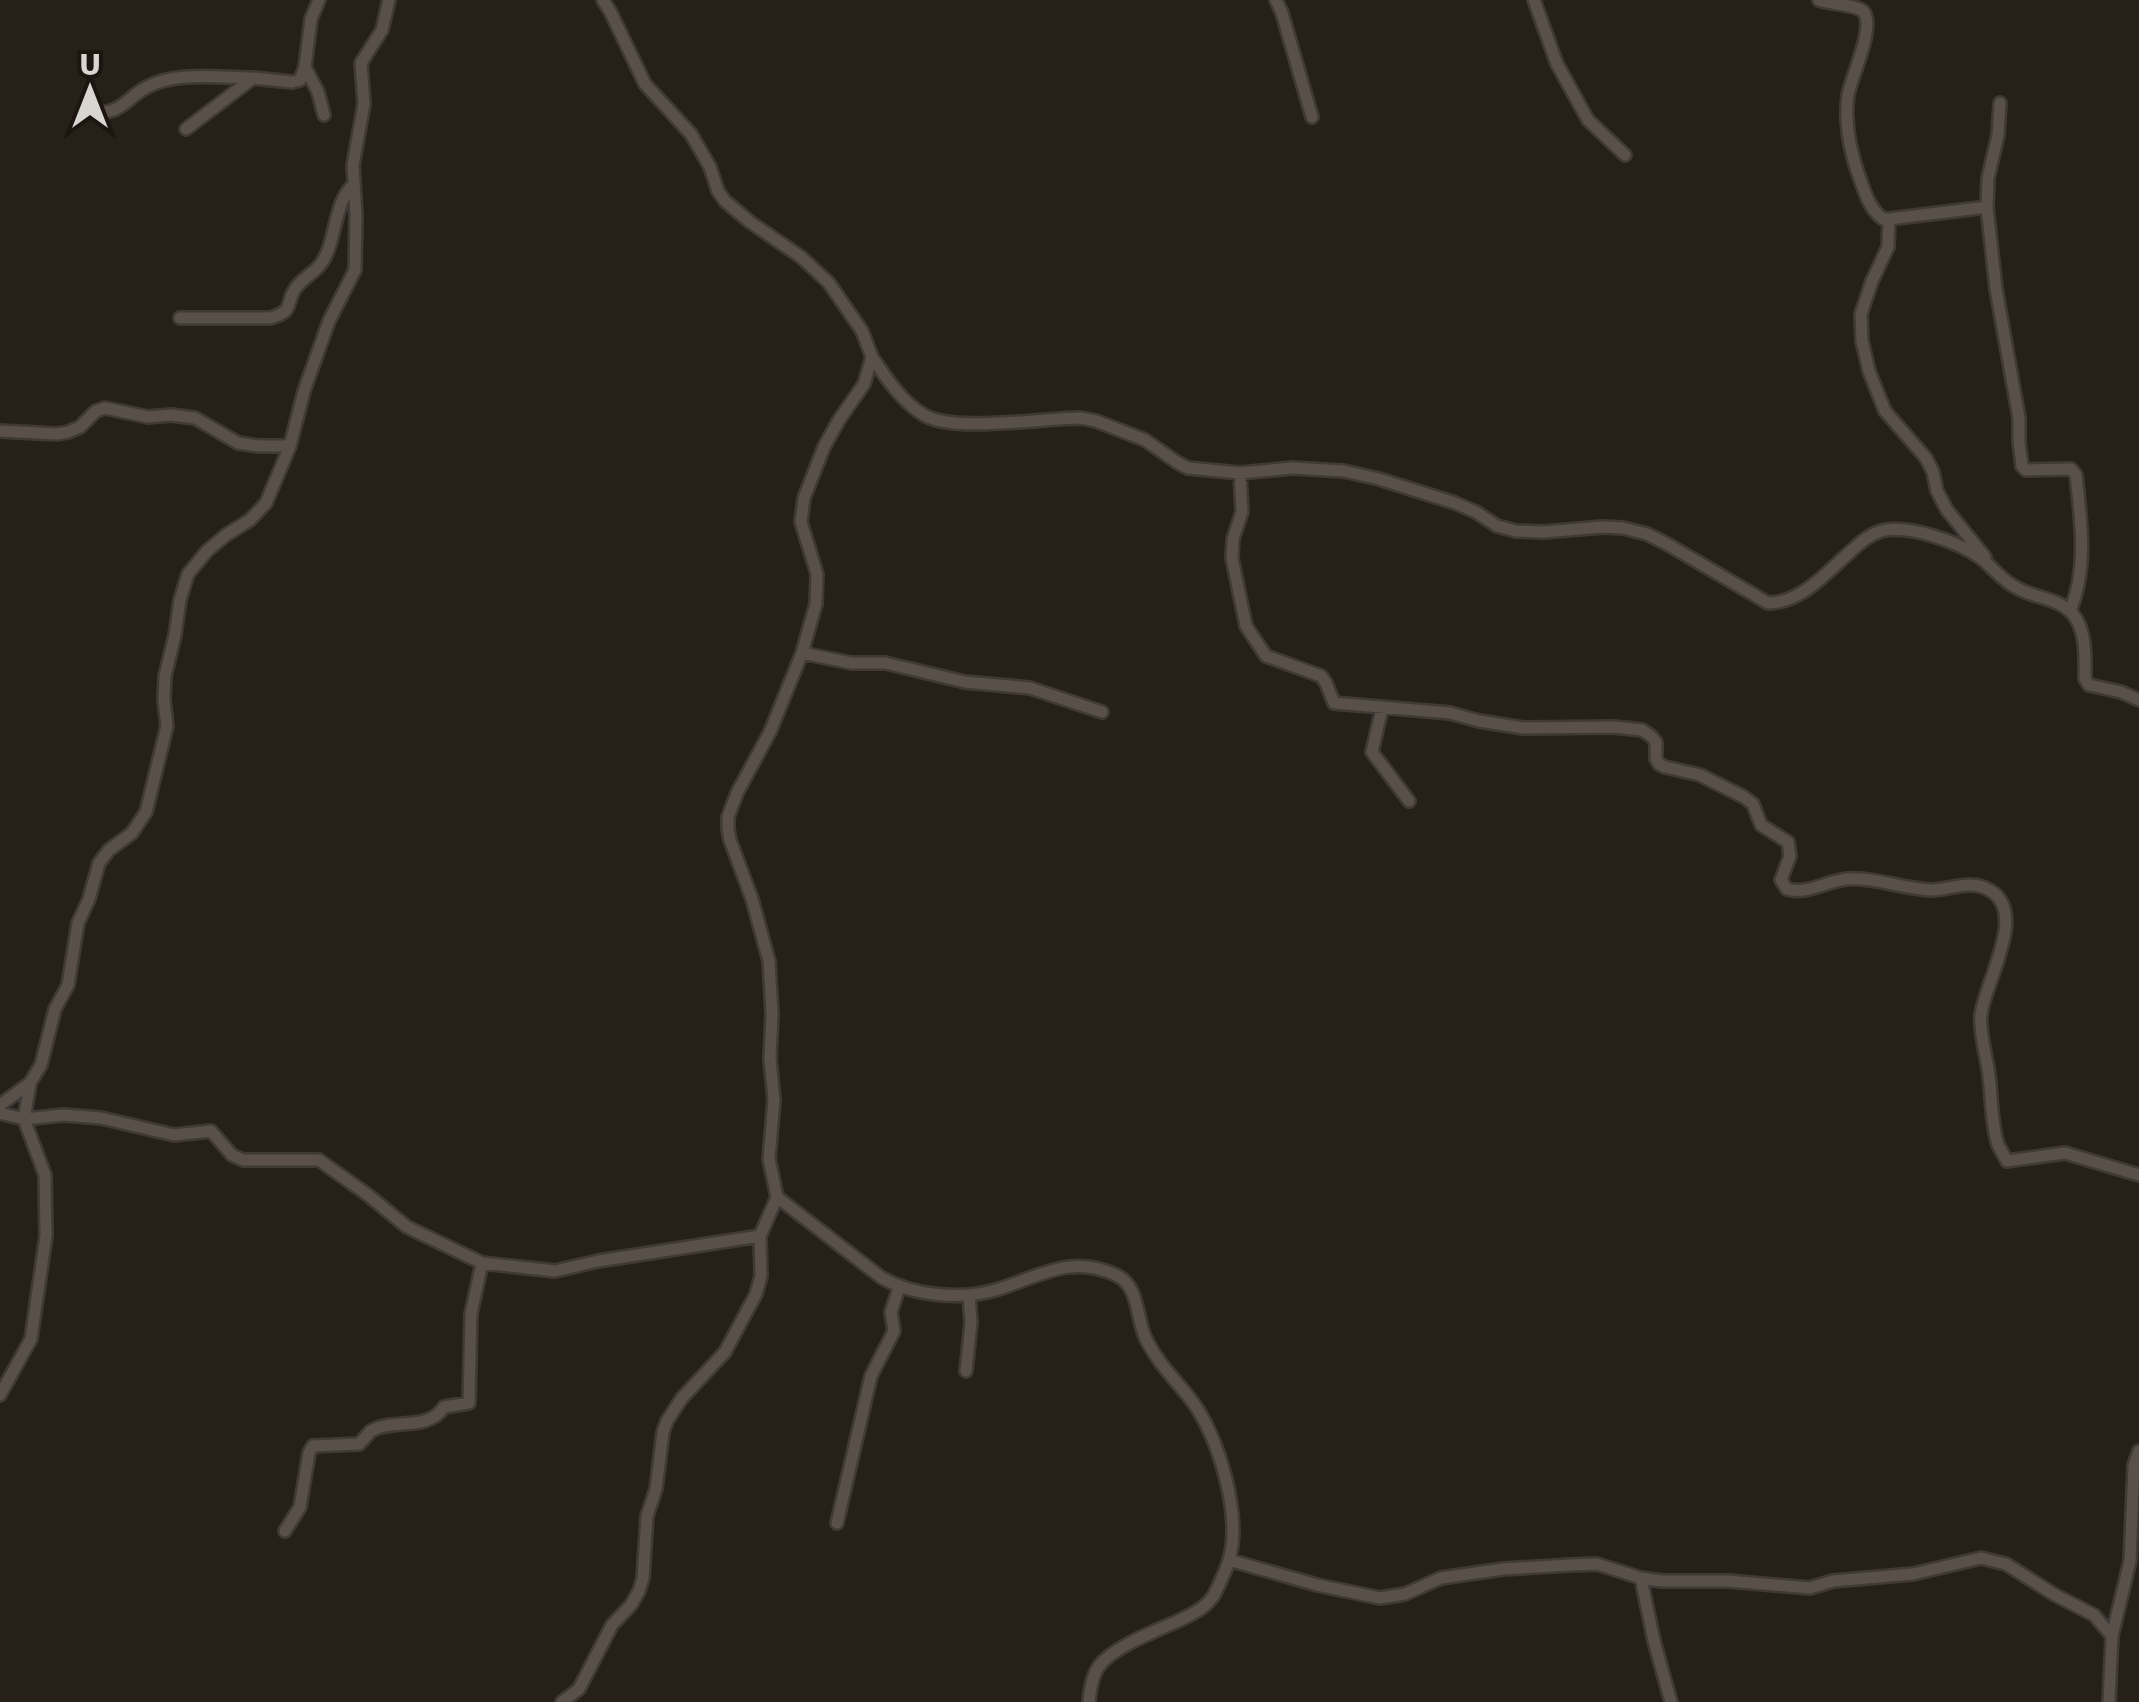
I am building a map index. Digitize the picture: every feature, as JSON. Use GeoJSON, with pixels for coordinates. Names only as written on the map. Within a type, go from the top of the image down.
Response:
{"type":"FeatureCollection","features":[{"type":"Feature","properties":{"kind":"street"},"geometry":{"type":"LineString","coordinates":[[98,112],[120,108],[146,87],[167,80],[252,78],[296,82],[302,78],[310,24],[319,0]]}},
{"type":"Feature","properties":{"kind":"street"},"geometry":{"type":"LineString","coordinates":[[0,1396],[30,1339],[46,1236],[45,1175],[24,1119],[30,1084],[41,1065],[55,1009],[68,984],[78,922],[99,863],[132,833],[148,806],[167,726],[165,676],[188,574],[266,503],[290,446],[329,320],[355,270],[353,166],[364,104],[361,63],[382,30],[389,0]]}},
{"type":"Feature","properties":{"kind":"street"},"geometry":{"type":"LineString","coordinates":[[603,0],[644,84],[691,134],[718,191],[750,222],[802,257],[829,283],[862,331],[884,374],[908,403],[936,420],[983,423],[1080,418],[1145,440],[1188,468],[1240,473],[1292,468],[1344,470],[1455,503],[1497,526],[1516,530],[1623,528],[1667,544],[1768,603],[1782,603],[1800,594],[1869,535],[1887,530],[1908,531],[1955,544],[1992,568]]}},
{"type":"Feature","properties":{"kind":"street"},"geometry":{"type":"LineString","coordinates":[[1276,0],[1312,117]]}},
{"type":"Feature","properties":{"kind":"street"},"geometry":{"type":"LineString","coordinates":[[1534,0],[1557,64],[1588,120],[1626,156]]}},
{"type":"Feature","properties":{"kind":"street"},"geometry":{"type":"LineString","coordinates":[[1820,0],[1857,8],[1866,17],[1865,38],[1848,96],[1848,140],[1872,208],[1888,219],[1986,207]]}},
{"type":"Feature","properties":{"kind":"street"},"geometry":{"type":"LineString","coordinates":[[305,67],[324,115]]}},
{"type":"Feature","properties":{"kind":"street"},"geometry":{"type":"LineString","coordinates":[[186,130],[252,78]]}},
{"type":"Feature","properties":{"kind":"street"},"geometry":{"type":"LineString","coordinates":[[2000,104],[1986,207],[1996,288],[2020,418],[2022,466],[2026,470],[2072,469],[2076,476],[2081,526],[2080,583],[2070,611]]}},
{"type":"Feature","properties":{"kind":"street"},"geometry":{"type":"LineString","coordinates":[[180,318],[270,318],[284,312],[296,288],[323,262],[346,194],[353,185]]}},
{"type":"Feature","properties":{"kind":"street"},"geometry":{"type":"LineString","coordinates":[[1888,219],[1888,247],[1862,314],[1862,341],[1869,371],[1886,411],[1926,458],[1947,510],[2002,579],[2020,591],[2070,611],[2082,634],[2088,685],[2139,700]]}},
{"type":"Feature","properties":{"kind":"street"},"geometry":{"type":"LineString","coordinates":[[562,1702],[579,1690],[612,1625],[631,1605],[643,1578],[647,1516],[656,1489],[667,1421],[682,1398],[725,1352],[756,1294],[761,1276],[760,1236],[777,1197],[768,1159],[774,1100],[769,961],[730,840],[728,817],[736,793],[770,732],[802,653],[816,604],[814,558],[802,522],[804,498],[824,447],[864,384],[872,357]]}},
{"type":"Feature","properties":{"kind":"street"},"geometry":{"type":"LineString","coordinates":[[0,431],[68,432],[80,427],[96,410],[105,408],[148,416],[195,418],[238,443],[290,446]]}},
{"type":"Feature","properties":{"kind":"street"},"geometry":{"type":"LineString","coordinates":[[1240,473],[1242,512],[1233,539],[1232,558],[1241,611],[1249,632],[1266,656],[1321,676],[1334,703],[1450,712],[1523,728],[1642,730],[1656,742],[1659,764],[1700,774],[1744,797],[1753,804],[1761,825],[1788,842],[1790,856],[1781,880],[1787,889],[1806,891],[1837,880],[1856,879],[1932,890],[1968,884],[1992,891],[2003,908],[2005,930],[1981,1018],[1998,1145],[2007,1162],[2065,1154],[2139,1175]]}},
{"type":"Feature","properties":{"kind":"street"},"geometry":{"type":"LineString","coordinates":[[802,653],[850,663],[885,663],[965,682],[1030,688],[1102,712]]}},
{"type":"Feature","properties":{"kind":"street"},"geometry":{"type":"LineString","coordinates":[[1382,708],[1372,752],[1409,800]]}},
{"type":"Feature","properties":{"kind":"street"},"geometry":{"type":"LineString","coordinates":[[0,1105],[30,1084]]}},
{"type":"Feature","properties":{"kind":"street"},"geometry":{"type":"LineString","coordinates":[[0,1113],[24,1119],[64,1115],[101,1118],[174,1135],[208,1130],[232,1155],[243,1160],[319,1160],[407,1227],[482,1262],[555,1271],[760,1236]]}},
{"type":"Feature","properties":{"kind":"street"},"geometry":{"type":"LineString","coordinates":[[777,1197],[900,1288],[970,1295],[1060,1267],[1094,1268],[1125,1280],[1134,1294],[1144,1337],[1165,1371],[1195,1404],[1220,1458],[1230,1498],[1230,1560],[1213,1596],[1198,1612],[1112,1654],[1100,1665],[1090,1686],[1089,1702]]}},
{"type":"Feature","properties":{"kind":"street"},"geometry":{"type":"LineString","coordinates":[[285,1531],[300,1507],[313,1446],[360,1444],[373,1430],[424,1420],[437,1416],[445,1406],[469,1402],[471,1314],[482,1262]]}},
{"type":"Feature","properties":{"kind":"street"},"geometry":{"type":"LineString","coordinates":[[837,1523],[871,1376],[894,1332],[891,1312],[900,1288]]}},
{"type":"Feature","properties":{"kind":"street"},"geometry":{"type":"LineString","coordinates":[[966,1371],[970,1295]]}},
{"type":"Feature","properties":{"kind":"street"},"geometry":{"type":"LineString","coordinates":[[2109,1702],[2112,1636],[2130,1562],[2134,1465],[2139,1451]]}},
{"type":"Feature","properties":{"kind":"street"},"geometry":{"type":"LineString","coordinates":[[1230,1560],[1380,1598],[1404,1594],[1441,1578],[1592,1564],[1641,1578],[1810,1588],[1946,1568],[1981,1558],[2006,1564],[2094,1615],[2116,1619]]}},
{"type":"Feature","properties":{"kind":"street"},"geometry":{"type":"LineString","coordinates":[[1641,1578],[1672,1702]]}},
{"type":"Feature","properties":{"kind":"street"},"geometry":{"type":"LineString","coordinates":[[2094,1615],[2112,1636]]}}]}
